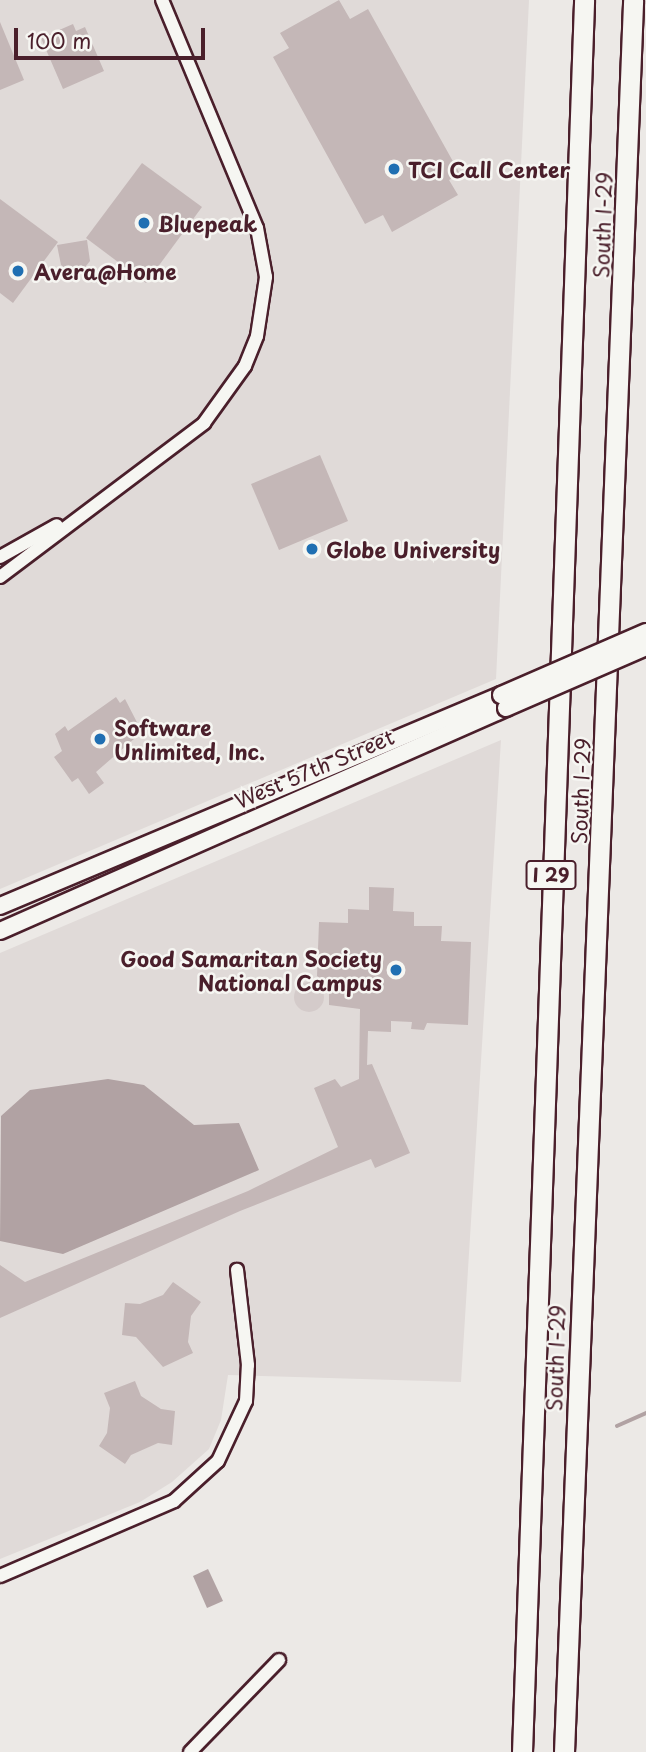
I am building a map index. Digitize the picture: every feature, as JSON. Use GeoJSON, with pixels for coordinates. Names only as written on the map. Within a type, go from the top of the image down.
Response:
{"type":"FeatureCollection","features":[{"type":"Feature","properties":{"kind":"highway","name":"South I-29"},"geometry":{"type":"LineString","coordinates":[[522,1752],[584,0]]}},
{"type":"Feature","properties":{"kind":"highway","name":"South I-29"},"geometry":{"type":"LineString","coordinates":[[564,1752],[633,0]]}},
{"type":"Feature","properties":{"kind":"main road","name":"West 57th Street"},"geometry":{"type":"LineString","coordinates":[[0,932],[503,701],[646,632]]}},
{"type":"Feature","properties":{"kind":"main road","name":"West 57th Street"},"geometry":{"type":"LineString","coordinates":[[0,906],[503,701],[646,647]]}},
{"type":"Feature","properties":{"kind":"street"},"geometry":{"type":"LineString","coordinates":[[0,577],[74,517],[204,423],[245,366],[264,307],[266,277],[257,228],[162,0]]}},
{"type":"Feature","properties":{"kind":"street"},"geometry":{"type":"LineString","coordinates":[[0,557],[74,517]]}},
{"type":"Feature","properties":{"kind":"street"},"geometry":{"type":"LineString","coordinates":[[0,1576],[174,1501],[218,1461],[246,1401],[248,1364],[237,1270]]}},
{"type":"Feature","properties":{"kind":"street"},"geometry":{"type":"LineString","coordinates":[[190,1752],[279,1660]]}},
{"type":"Feature","properties":{"kind":"shaded area"},"geometry":{"type":"Polygon","coordinates":[[[0,0],[529,0],[496,679],[0,889],[0,0]]]}},
{"type":"Feature","properties":{"kind":"shaded area"},"geometry":{"type":"Polygon","coordinates":[[[501,740],[461,1382],[228,1375],[221,1420],[209,1449],[172,1482],[140,1502],[0,1559],[0,953],[501,740]]]}},
{"type":"Feature","properties":{"kind":"shaded area"},"geometry":{"type":"Polygon","coordinates":[[[309,982],[315,983],[323,991],[323,1003],[315,1011],[309,1012],[303,1011],[295,1003],[294,997],[295,991],[303,983],[309,982]]]}},
{"type":"Feature","properties":{"kind":"shaded area"},"geometry":{"type":"Polygon","coordinates":[[[108,1079],[144,1085],[194,1125],[239,1123],[259,1170],[63,1254],[0,1241],[1,1116],[30,1090],[108,1079]]]}},
{"type":"Feature","properties":{"kind":"shaded area"},"geometry":{"type":"Polygon","coordinates":[[[208,1569],[223,1601],[207,1608],[193,1576],[208,1569]]]}},
{"type":"Feature","properties":{"kind":"building"},"geometry":{"type":"Polygon","coordinates":[[[339,0],[350,19],[368,9],[460,174],[449,180],[458,195],[392,232],[383,215],[365,224],[273,57],[289,48],[280,33],[339,0]]]}},
{"type":"Feature","properties":{"kind":"building"},"geometry":{"type":"Polygon","coordinates":[[[0,22],[24,80],[0,90],[0,22]]]}},
{"type":"Feature","properties":{"kind":"building"},"geometry":{"type":"Polygon","coordinates":[[[73,24],[76,31],[85,27],[104,71],[63,89],[41,38],[73,24]]]}},
{"type":"Feature","properties":{"kind":"building","name":"Bluepeak"},"geometry":{"type":"Polygon","coordinates":[[[142,163],[202,207],[146,283],[86,238],[142,163]]]}},
{"type":"Feature","properties":{"kind":"building","name":"Avera@Home"},"geometry":{"type":"Polygon","coordinates":[[[0,199],[58,242],[13,303],[0,293],[0,199]]]}},
{"type":"Feature","properties":{"kind":"building"},"geometry":{"type":"Polygon","coordinates":[[[87,240],[90,261],[82,271],[70,272],[61,265],[57,245],[87,240]]]}},
{"type":"Feature","properties":{"kind":"building"},"geometry":{"type":"Polygon","coordinates":[[[320,455],[348,521],[279,550],[251,484],[320,455]]]}},
{"type":"Feature","properties":{"kind":"building"},"geometry":{"type":"Polygon","coordinates":[[[116,697],[120,703],[125,699],[142,732],[96,772],[104,783],[89,794],[78,778],[72,782],[54,757],[62,751],[55,734],[65,726],[68,731],[116,697]]]}},
{"type":"Feature","properties":{"kind":"building"},"geometry":{"type":"Polygon","coordinates":[[[369,887],[394,888],[393,911],[414,912],[414,926],[442,926],[441,941],[471,942],[468,1025],[427,1023],[424,1030],[411,1029],[412,1022],[391,1021],[391,1032],[368,1031],[367,1065],[372,1064],[410,1153],[375,1168],[371,1159],[240,1211],[0,1318],[0,1265],[25,1282],[248,1191],[338,1147],[314,1088],[335,1079],[341,1087],[359,1079],[360,1009],[329,1005],[329,984],[317,976],[319,922],[348,923],[348,909],[369,910],[369,887]]]}},
{"type":"Feature","properties":{"kind":"building"},"geometry":{"type":"Polygon","coordinates":[[[173,1282],[201,1302],[191,1316],[188,1342],[193,1353],[163,1367],[136,1337],[122,1335],[125,1303],[140,1304],[163,1295],[173,1282]]]}},
{"type":"Feature","properties":{"kind":"building"},"geometry":{"type":"Polygon","coordinates":[[[135,1381],[141,1396],[161,1409],[175,1411],[172,1445],[158,1443],[131,1455],[125,1464],[99,1446],[107,1433],[110,1408],[104,1393],[135,1381]]]}},
{"type":"Feature","properties":{"kind":"waterway"},"geometry":{"type":"LineString","coordinates":[[617,1426],[646,1413]]}},
{"type":"Feature","properties":{"kind":"place","name":"TCI Call Center"},"geometry":{"type":"Point","coordinates":[394,169]}},
{"type":"Feature","properties":{"kind":"place","name":"Bluepeak"},"geometry":{"type":"Point","coordinates":[144,223]}},
{"type":"Feature","properties":{"kind":"place","name":"Avera@Home"},"geometry":{"type":"Point","coordinates":[18,271]}},
{"type":"Feature","properties":{"kind":"place","name":"Globe University"},"geometry":{"type":"Point","coordinates":[312,549]}},
{"type":"Feature","properties":{"kind":"place","name":"Software Unlimited, Inc."},"geometry":{"type":"Point","coordinates":[100,739]}},
{"type":"Feature","properties":{"kind":"place","name":"Good Samaritan Society National Campus"},"geometry":{"type":"Point","coordinates":[396,970]}}]}
